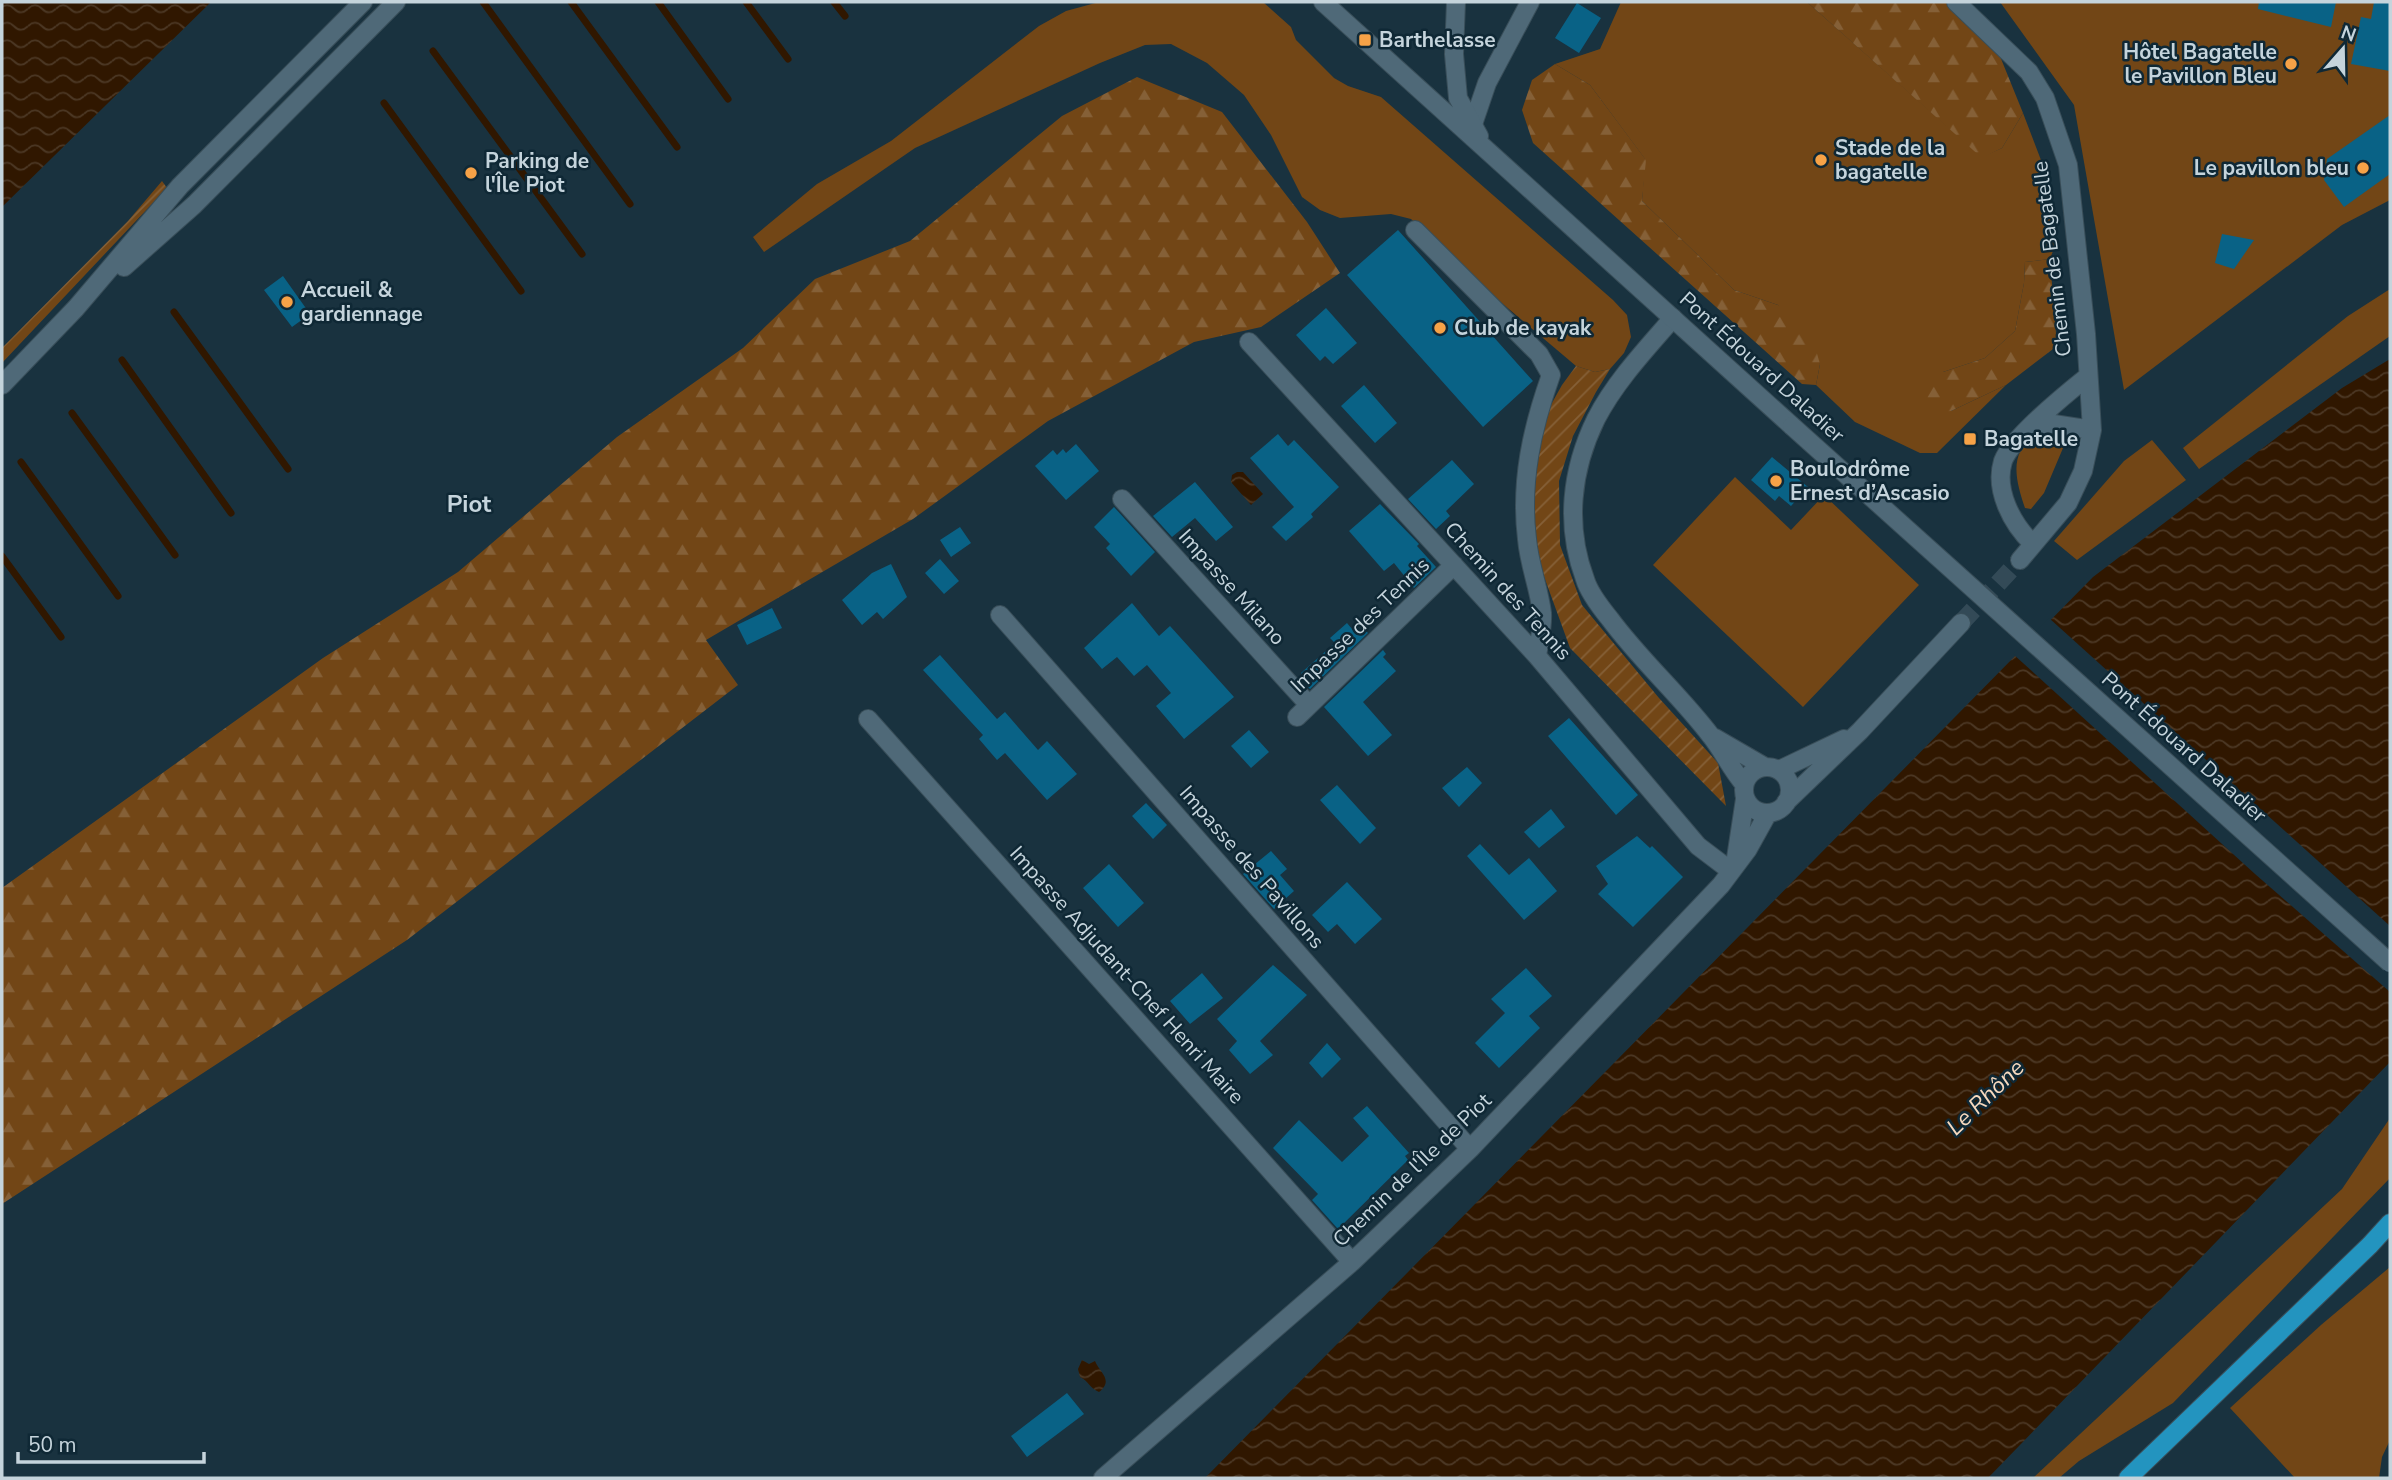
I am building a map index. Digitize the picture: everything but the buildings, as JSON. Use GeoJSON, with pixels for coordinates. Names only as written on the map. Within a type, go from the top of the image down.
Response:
{"type":"FeatureCollection","features":[{"type":"Feature","properties":{"kind":"main road"},"geometry":{"type":"LineString","coordinates":[[2128,1478],[2390,1223]]}},
{"type":"Feature","properties":{"kind":"main road"},"geometry":{"type":"LineString","coordinates":[[2370,1245],[2390,1234]]}},
{"type":"Feature","properties":{"kind":"street"},"geometry":{"type":"LineString","coordinates":[[2,385],[76,308],[180,186],[363,2]]}},
{"type":"Feature","properties":{"kind":"street"},"geometry":{"type":"LineString","coordinates":[[76,308],[194,205],[396,2]]}},
{"type":"Feature","properties":{"kind":"street","name":"Pont Édouard Daladier"},"geometry":{"type":"LineString","coordinates":[[1322,2],[2390,963]]}},
{"type":"Feature","properties":{"kind":"street"},"geometry":{"type":"LineString","coordinates":[[1456,2],[1454,54],[1458,98],[1484,146]]}},
{"type":"Feature","properties":{"kind":"street"},"geometry":{"type":"LineString","coordinates":[[1473,124],[1487,83],[1530,2]]}},
{"type":"Feature","properties":{"kind":"street","name":"Chemin de Bagatelle"},"geometry":{"type":"LineString","coordinates":[[1956,2],[2029,72],[2045,99],[2067,165],[2087,334],[2087,377],[2092,430],[2083,471],[2068,503],[2020,560]]}},
{"type":"Feature","properties":{"kind":"street"},"geometry":{"type":"LineString","coordinates":[[1415,230],[1539,355],[1550,374],[1530,445],[1526,480],[1527,540],[1542,615],[1537,656]]}},
{"type":"Feature","properties":{"kind":"street"},"geometry":{"type":"LineString","coordinates":[[1673,318],[1611,395],[1596,419],[1577,470],[1572,502],[1575,539],[1585,581],[1609,618],[1712,736],[1755,810],[1768,813],[1782,808],[1860,731],[1961,623]]}},
{"type":"Feature","properties":{"kind":"street","name":"Chemin des Tennis"},"geometry":{"type":"LineString","coordinates":[[1249,341],[1537,656],[1698,846],[1731,871]]}},
{"type":"Feature","properties":{"kind":"street"},"geometry":{"type":"LineString","coordinates":[[2033,544],[2022,534],[2006,503],[2000,478],[2004,459],[2015,442],[2087,377]]}},
{"type":"Feature","properties":{"kind":"street"},"geometry":{"type":"LineString","coordinates":[[2030,429],[2047,423],[2092,430]]}},
{"type":"Feature","properties":{"kind":"street","name":"Impasse Milano"},"geometry":{"type":"LineString","coordinates":[[1122,499],[1303,711]]}},
{"type":"Feature","properties":{"kind":"street","name":"Impasse des Tennis"},"geometry":{"type":"LineString","coordinates":[[1303,711],[1454,565]]}},
{"type":"Feature","properties":{"kind":"street","name":"Impasse des Pavillons"},"geometry":{"type":"LineString","coordinates":[[1000,615],[1470,1149]]}},
{"type":"Feature","properties":{"kind":"street","name":"Impasse Adjudant-Chef Henri Maire"},"geometry":{"type":"LineString","coordinates":[[867,719],[1352,1262]]}},
{"type":"Feature","properties":{"kind":"street"},"geometry":{"type":"LineString","coordinates":[[1745,792],[1752,772],[1772,768],[1860,731]]}},
{"type":"Feature","properties":{"kind":"street"},"geometry":{"type":"LineString","coordinates":[[1712,736],[1772,768],[1788,781],[1790,788],[1786,803]]}},
{"type":"Feature","properties":{"kind":"street","name":"Chemin de l'Île de Piot"},"geometry":{"type":"LineString","coordinates":[[1731,871],[1738,854],[1745,792]]}},
{"type":"Feature","properties":{"kind":"street","name":"Chemin de l'Île de Piot"},"geometry":{"type":"LineString","coordinates":[[1103,1478],[1352,1262],[1470,1149],[1721,885],[1748,849],[1768,813]]}},
{"type":"Feature","properties":{"kind":"green space"},"geometry":{"type":"Polygon","coordinates":[[[1099,2],[1263,2],[1291,27],[1296,40],[1334,78],[1348,86],[1381,97],[1613,300],[1627,315],[1631,337],[1624,353],[1610,369],[1595,372],[1576,366],[1497,299],[1411,219],[1391,214],[1340,218],[1320,210],[1302,197],[1271,135],[1244,95],[1207,63],[1171,44],[1145,45],[1100,63],[915,148],[764,252],[753,237],[817,184],[891,141],[1039,26],[1066,11],[1099,2]]]}},
{"type":"Feature","properties":{"kind":"green space","name":"Stade de la bagatelle"},"geometry":{"type":"Polygon","coordinates":[[[1621,2],[1807,2],[1982,157],[2002,148],[2023,113],[2044,168],[2056,243],[2050,259],[2025,262],[2015,331],[1985,358],[1943,372],[1951,411],[2006,385],[1937,453],[1920,453],[1855,422],[1816,385],[1820,364],[1778,305],[1734,290],[1642,201],[1645,159],[1590,85],[1555,64],[1600,49],[1621,2]]]}},
{"type":"Feature","properties":{"kind":"green space"},"geometry":{"type":"Polygon","coordinates":[[[1807,2],[1967,2],[1993,39],[2023,113],[2002,148],[1982,158],[1807,2]]]}},
{"type":"Feature","properties":{"kind":"green space"},"geometry":{"type":"Polygon","coordinates":[[[2000,2],[2390,2],[2390,200],[2342,225],[2124,390],[2074,105],[2000,2]]]}},
{"type":"Feature","properties":{"kind":"green space"},"geometry":{"type":"Polygon","coordinates":[[[1555,64],[1590,85],[1646,160],[1642,201],[1734,290],[1778,305],[1809,326],[1820,364],[1816,385],[1802,384],[1533,143],[1522,110],[1532,80],[1555,64]]]}},
{"type":"Feature","properties":{"kind":"green space"},"geometry":{"type":"Polygon","coordinates":[[[1137,77],[1222,112],[1307,222],[1340,273],[1261,327],[1194,342],[1048,421],[913,519],[706,640],[738,685],[407,940],[2,1204],[2,888],[323,658],[458,572],[617,437],[743,348],[815,279],[910,241],[1062,116],[1137,77]]]}},
{"type":"Feature","properties":{"kind":"green space"},"geometry":{"type":"Polygon","coordinates":[[[162,181],[167,188],[2,363],[2,348],[128,221],[162,181]]]}},
{"type":"Feature","properties":{"kind":"green space"},"geometry":{"type":"Polygon","coordinates":[[[2050,259],[2057,346],[2006,385],[1951,411],[1925,413],[1919,398],[1943,372],[1985,358],[2015,331],[2025,262],[2050,259]]]}},
{"type":"Feature","properties":{"kind":"green space"},"geometry":{"type":"Polygon","coordinates":[[[2390,289],[2390,336],[2199,469],[2183,448],[2348,316],[2390,289]]]}},
{"type":"Feature","properties":{"kind":"green space"},"geometry":{"type":"Polygon","coordinates":[[[1576,366],[1595,372],[1610,369],[1573,436],[1559,481],[1560,545],[1582,605],[1659,698],[1718,763],[1726,806],[1570,648],[1538,560],[1533,521],[1533,460],[1548,410],[1576,366]]]}},
{"type":"Feature","properties":{"kind":"green space"},"geometry":{"type":"Polygon","coordinates":[[[2047,430],[2066,441],[2044,493],[2031,509],[2025,508],[2018,484],[2017,463],[2025,444],[2047,430]]]}},
{"type":"Feature","properties":{"kind":"green space"},"geometry":{"type":"Polygon","coordinates":[[[2152,440],[2186,480],[2077,560],[2054,541],[2124,461],[2152,440]]]}},
{"type":"Feature","properties":{"kind":"green space"},"geometry":{"type":"Polygon","coordinates":[[[1735,477],[1791,530],[1824,495],[1919,585],[1803,707],[1653,565],[1735,477]]]}},
{"type":"Feature","properties":{"kind":"green space"},"geometry":{"type":"Polygon","coordinates":[[[2390,1118],[2390,1178],[2173,1403],[2079,1461],[2059,1478],[2033,1478],[2342,1189],[2390,1118]]]}},
{"type":"Feature","properties":{"kind":"green space"},"geometry":{"type":"Polygon","coordinates":[[[2390,1267],[2390,1440],[2382,1457],[2379,1478],[2295,1478],[2230,1408],[2321,1325],[2390,1267]]]}},
{"type":"Feature","properties":{"kind":"water"},"geometry":{"type":"Polygon","coordinates":[[[2,2],[211,2],[2,207],[2,2]]]}},
{"type":"Feature","properties":{"kind":"water","name":"Le Rhône"},"geometry":{"type":"Polygon","coordinates":[[[2390,359],[2390,1062],[1988,1478],[1205,1478],[2093,577],[2342,388],[2390,359]]]}},
{"type":"Feature","properties":{"kind":"water"},"geometry":{"type":"Polygon","coordinates":[[[1243,472],[1263,494],[1251,505],[1231,482],[1232,475],[1243,472]]]}},
{"type":"Feature","properties":{"kind":"water"},"geometry":{"type":"Polygon","coordinates":[[[1082,1360],[1089,1364],[1095,1361],[1104,1376],[1105,1384],[1099,1392],[1080,1377],[1078,1369],[1082,1360]]]}},
{"type":"Feature","properties":{"kind":"pier"},"geometry":{"type":"Polygon","coordinates":[[[2049,618],[2390,926],[2390,992],[2255,874],[2013,654],[2049,618]]]}},
{"type":"Feature","properties":{"kind":"waterway"},"geometry":{"type":"LineString","coordinates":[[483,2],[630,204]]}},
{"type":"Feature","properties":{"kind":"waterway"},"geometry":{"type":"LineString","coordinates":[[571,2],[677,147]]}},
{"type":"Feature","properties":{"kind":"waterway"},"geometry":{"type":"LineString","coordinates":[[658,2],[728,99]]}},
{"type":"Feature","properties":{"kind":"waterway"},"geometry":{"type":"LineString","coordinates":[[746,2],[788,59]]}},
{"type":"Feature","properties":{"kind":"waterway"},"geometry":{"type":"LineString","coordinates":[[834,2],[845,16]]}},
{"type":"Feature","properties":{"kind":"waterway"},"geometry":{"type":"LineString","coordinates":[[433,51],[582,254]]}},
{"type":"Feature","properties":{"kind":"waterway"},"geometry":{"type":"LineString","coordinates":[[384,103],[521,291]]}},
{"type":"Feature","properties":{"kind":"waterway"},"geometry":{"type":"LineString","coordinates":[[174,312],[288,469]]}},
{"type":"Feature","properties":{"kind":"waterway"},"geometry":{"type":"LineString","coordinates":[[122,360],[231,513]]}},
{"type":"Feature","properties":{"kind":"waterway"},"geometry":{"type":"LineString","coordinates":[[72,413],[175,555]]}},
{"type":"Feature","properties":{"kind":"waterway"},"geometry":{"type":"LineString","coordinates":[[21,462],[118,596]]}},
{"type":"Feature","properties":{"kind":"waterway"},"geometry":{"type":"LineString","coordinates":[[2,556],[61,637]]}},
{"type":"Feature","properties":{"kind":"tunnel"},"geometry":{"type":"LineString","coordinates":[[1961,623],[2020,560]]}},
{"type":"Feature","properties":{"kind":"place","name":"Barthelasse"},"geometry":{"type":"Point","coordinates":[1365,40]}},
{"type":"Feature","properties":{"kind":"place","name":"Hôtel Bagatelle le Pavillon Bleu"},"geometry":{"type":"Point","coordinates":[2291,64]}},
{"type":"Feature","properties":{"kind":"place","name":"Stade de la bagatelle"},"geometry":{"type":"Point","coordinates":[1821,160]}},
{"type":"Feature","properties":{"kind":"place","name":"Le pavillon bleu"},"geometry":{"type":"Point","coordinates":[2363,168]}},
{"type":"Feature","properties":{"kind":"place","name":"Parking de l'Île Piot"},"geometry":{"type":"Point","coordinates":[471,173]}},
{"type":"Feature","properties":{"kind":"place","name":"Accueil & gardiennage"},"geometry":{"type":"Point","coordinates":[287,302]}},
{"type":"Feature","properties":{"kind":"place","name":"Club de kayak"},"geometry":{"type":"Point","coordinates":[1440,328]}},
{"type":"Feature","properties":{"kind":"place","name":"Bagatelle"},"geometry":{"type":"Point","coordinates":[1970,439]}},
{"type":"Feature","properties":{"kind":"place","name":"Boulodrôme Ernest d’Ascasio"},"geometry":{"type":"Point","coordinates":[1776,481]}},
{"type":"Feature","properties":{"kind":"district","name":"Piot"},"geometry":{"type":"Point","coordinates":[469,504]}}]}
